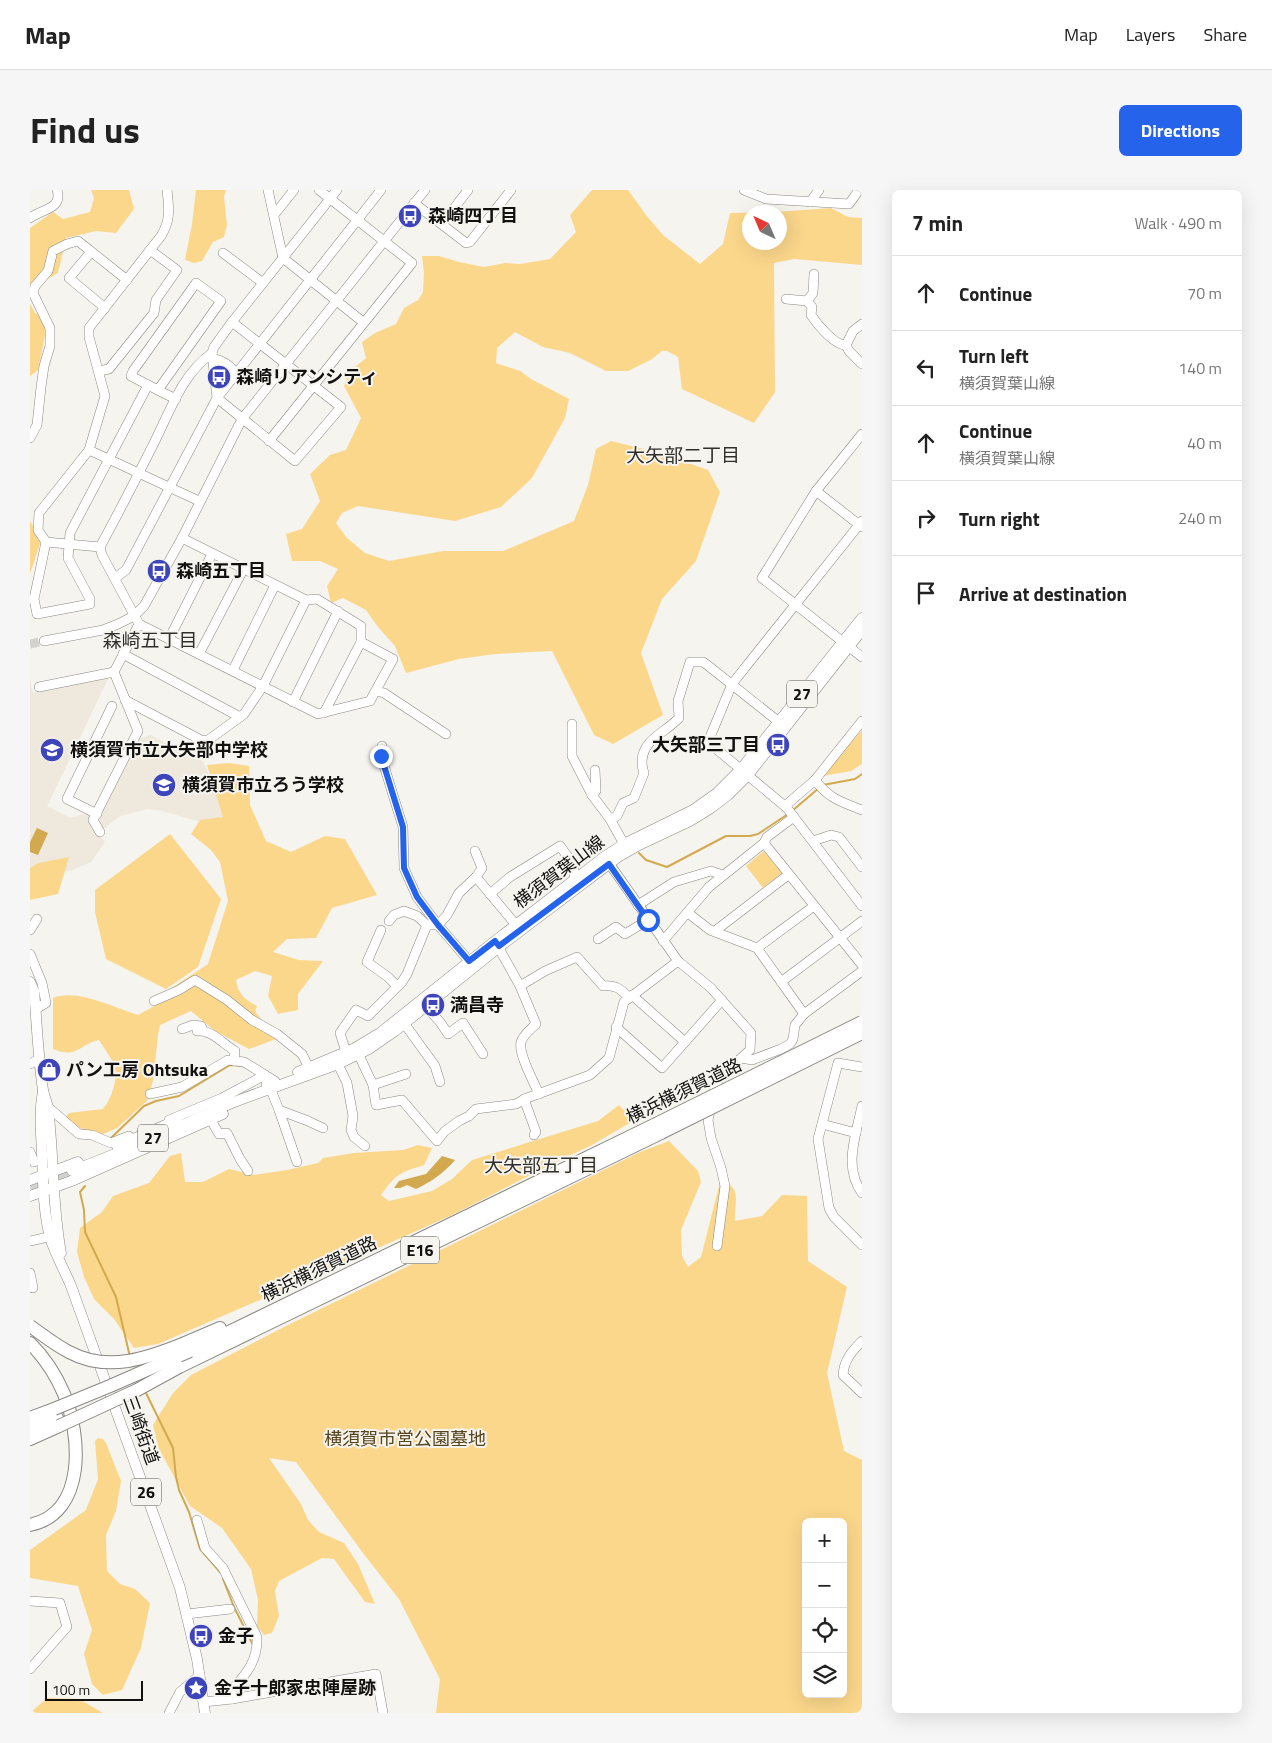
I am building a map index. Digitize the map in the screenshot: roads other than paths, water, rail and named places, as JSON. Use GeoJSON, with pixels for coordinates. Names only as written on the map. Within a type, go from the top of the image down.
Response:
{"type":"FeatureCollection","features":[{"type":"Feature","properties":{"kind":"highway","name":"横浜横須賀道路"},"geometry":{"type":"LineString","coordinates":[[30,1428],[138,1390],[178,1366],[659,1128],[862,1022]]}},
{"type":"Feature","properties":{"kind":"highway","name":"横浜横須賀道路"},"geometry":{"type":"LineString","coordinates":[[30,1418],[57,1418],[110,1386],[188,1347],[862,1033]]}},
{"type":"Feature","properties":{"kind":"highway"},"geometry":{"type":"LineString","coordinates":[[30,1326],[70,1353],[88,1360],[107,1363],[141,1359],[188,1347]]}},
{"type":"Feature","properties":{"kind":"highway"},"geometry":{"type":"LineString","coordinates":[[30,1343],[50,1367],[64,1395],[74,1429],[76,1450],[73,1480],[66,1499],[51,1516],[30,1525]]}},
{"type":"Feature","properties":{"kind":"highway"},"geometry":{"type":"LineString","coordinates":[[30,1352],[48,1376],[58,1396],[67,1426],[70,1449],[67,1480],[59,1498],[46,1511],[30,1518]]}},
{"type":"Feature","properties":{"kind":"highway"},"geometry":{"type":"LineString","coordinates":[[30,1439],[57,1418]]}},
{"type":"Feature","properties":{"kind":"main road","name":"横須賀葉山線"},"geometry":{"type":"LineString","coordinates":[[423,1004],[469,961],[497,944],[516,925],[575,879],[607,860],[703,814],[720,802],[846,644],[862,618]]}},
{"type":"Feature","properties":{"kind":"main road","name":"横須賀葉山線"},"geometry":{"type":"LineString","coordinates":[[269,1083],[336,1060],[402,1021],[497,944],[607,860],[624,844],[693,810],[717,793],[744,772],[780,722],[846,644],[862,630]]}},
{"type":"Feature","properties":{"kind":"main road","name":"三崎街道"},"geometry":{"type":"LineString","coordinates":[[30,982],[34,991],[36,1009],[35,1062],[48,1107],[47,1174]]}},
{"type":"Feature","properties":{"kind":"main road","name":"三崎街道"},"geometry":{"type":"LineString","coordinates":[[30,996],[36,1009]]}},
{"type":"Feature","properties":{"kind":"main road","name":"横須賀葉山線"},"geometry":{"type":"LineString","coordinates":[[72,1171],[135,1146],[234,1102],[269,1083],[336,1060]]}},
{"type":"Feature","properties":{"kind":"main road"},"geometry":{"type":"LineString","coordinates":[[30,1196],[211,1120],[269,1083]]}},
{"type":"Feature","properties":{"kind":"main road"},"geometry":{"type":"LineString","coordinates":[[30,1180],[269,1083]]}},
{"type":"Feature","properties":{"kind":"main road","name":"三崎街道"},"geometry":{"type":"LineString","coordinates":[[43,1092],[40,1107],[54,1236],[174,1570],[187,1614],[205,1708]]}},
{"type":"Feature","properties":{"kind":"street"},"geometry":{"type":"LineString","coordinates":[[30,218],[56,204],[58,199],[57,190]]}},
{"type":"Feature","properties":{"kind":"street"},"geometry":{"type":"LineString","coordinates":[[148,385],[70,533],[68,558],[90,599],[90,604],[38,614],[34,599],[46,542],[38,530],[39,512],[89,450],[106,396],[89,337],[89,328],[168,226],[169,209],[166,190]]}},
{"type":"Feature","properties":{"kind":"street"},"geometry":{"type":"LineString","coordinates":[[268,190],[283,258],[363,322]]}},
{"type":"Feature","properties":{"kind":"street"},"geometry":{"type":"LineString","coordinates":[[274,215],[294,190]]}},
{"type":"Feature","properties":{"kind":"street"},"geometry":{"type":"LineString","coordinates":[[269,441],[412,263],[319,190]]}},
{"type":"Feature","properties":{"kind":"street"},"geometry":{"type":"LineString","coordinates":[[232,322],[341,407],[295,461],[217,398],[212,356],[214,347],[232,322],[337,190]]}},
{"type":"Feature","properties":{"kind":"street"},"geometry":{"type":"LineString","coordinates":[[114,578],[126,570],[217,398],[381,190]]}},
{"type":"Feature","properties":{"kind":"street"},"geometry":{"type":"LineString","coordinates":[[100,832],[94,820],[96,814],[138,731],[114,672],[136,620],[182,538],[242,419],[425,190]]}},
{"type":"Feature","properties":{"kind":"street"},"geometry":{"type":"LineString","coordinates":[[442,224],[468,190]]}},
{"type":"Feature","properties":{"kind":"street"},"geometry":{"type":"LineString","coordinates":[[414,203],[466,243],[470,242],[511,190]]}},
{"type":"Feature","properties":{"kind":"street"},"geometry":{"type":"LineString","coordinates":[[744,190],[766,198],[849,204],[860,190]]}},
{"type":"Feature","properties":{"kind":"street"},"geometry":{"type":"LineString","coordinates":[[766,198],[773,190]]}},
{"type":"Feature","properties":{"kind":"street"},"geometry":{"type":"LineString","coordinates":[[810,202],[819,190]]}},
{"type":"Feature","properties":{"kind":"street"},"geometry":{"type":"LineString","coordinates":[[30,438],[38,425],[42,380],[50,339],[50,328],[33,293],[35,286],[48,271],[53,251],[57,247],[78,241],[127,280]]}},
{"type":"Feature","properties":{"kind":"street"},"geometry":{"type":"LineString","coordinates":[[98,371],[109,369],[154,313],[156,300],[177,270],[150,250]]}},
{"type":"Feature","properties":{"kind":"street"},"geometry":{"type":"LineString","coordinates":[[91,252],[69,278],[104,308]]}},
{"type":"Feature","properties":{"kind":"street"},"geometry":{"type":"LineString","coordinates":[[223,253],[263,283]]}},
{"type":"Feature","properties":{"kind":"street"},"geometry":{"type":"LineString","coordinates":[[807,301],[813,293],[814,274]]}},
{"type":"Feature","properties":{"kind":"street"},"geometry":{"type":"LineString","coordinates":[[158,390],[221,301],[196,283],[131,376],[148,385],[158,390],[176,399]]}},
{"type":"Feature","properties":{"kind":"street"},"geometry":{"type":"LineString","coordinates":[[786,299],[807,301],[812,307],[811,315],[818,326],[823,328],[840,345],[846,345]]}},
{"type":"Feature","properties":{"kind":"street"},"geometry":{"type":"LineString","coordinates":[[846,345],[853,331],[862,324]]}},
{"type":"Feature","properties":{"kind":"street"},"geometry":{"type":"LineString","coordinates":[[846,345],[852,355],[862,364]]}},
{"type":"Feature","properties":{"kind":"street"},"geometry":{"type":"LineString","coordinates":[[235,374],[234,370],[212,356],[202,360],[190,375],[100,547],[102,555],[136,620],[169,639],[318,714],[370,701],[376,691],[393,658],[361,642]]}},
{"type":"Feature","properties":{"kind":"street"},"geometry":{"type":"LineString","coordinates":[[862,434],[816,492],[762,578],[862,657]]}},
{"type":"Feature","properties":{"kind":"street"},"geometry":{"type":"LineString","coordinates":[[89,450],[199,501]]}},
{"type":"Feature","properties":{"kind":"street"},"geometry":{"type":"LineString","coordinates":[[816,492],[861,524],[732,684],[708,742],[790,811],[862,906]]}},
{"type":"Feature","properties":{"kind":"street"},"geometry":{"type":"LineString","coordinates":[[182,538],[306,600],[318,599],[361,626],[361,642],[324,713]]}},
{"type":"Feature","properties":{"kind":"street"},"geometry":{"type":"LineString","coordinates":[[46,542],[100,547]]}},
{"type":"Feature","properties":{"kind":"street"},"geometry":{"type":"LineString","coordinates":[[169,639],[212,554]]}},
{"type":"Feature","properties":{"kind":"street"},"geometry":{"type":"LineString","coordinates":[[199,654],[243,570]]}},
{"type":"Feature","properties":{"kind":"street"},"geometry":{"type":"LineString","coordinates":[[233,670],[275,585]]}},
{"type":"Feature","properties":{"kind":"street"},"geometry":{"type":"LineString","coordinates":[[124,700],[201,740],[207,741],[244,714],[263,686],[306,600]]}},
{"type":"Feature","properties":{"kind":"street"},"geometry":{"type":"LineString","coordinates":[[293,702],[338,611]]}},
{"type":"Feature","properties":{"kind":"street"},"geometry":{"type":"LineString","coordinates":[[44,641],[103,630],[136,620]]}},
{"type":"Feature","properties":{"kind":"street"},"geometry":{"type":"LineString","coordinates":[[123,654],[240,717]]}},
{"type":"Feature","properties":{"kind":"street"},"geometry":{"type":"LineString","coordinates":[[610,819],[617,816],[623,803],[634,798],[644,772],[642,770],[643,752],[653,739],[678,718],[678,701],[690,662],[703,662],[780,722]]}},
{"type":"Feature","properties":{"kind":"street"},"geometry":{"type":"LineString","coordinates":[[39,687],[114,672]]}},
{"type":"Feature","properties":{"kind":"street"},"geometry":{"type":"LineString","coordinates":[[376,691],[384,693],[446,734]]}},
{"type":"Feature","properties":{"kind":"street"},"geometry":{"type":"LineString","coordinates":[[96,814],[67,799],[112,706]]}},
{"type":"Feature","properties":{"kind":"street"},"geometry":{"type":"LineString","coordinates":[[663,941],[710,887],[764,843],[767,836],[818,784],[862,721]]}},
{"type":"Feature","properties":{"kind":"street"},"geometry":{"type":"LineString","coordinates":[[572,724],[572,756],[592,795],[610,819],[624,844]]}},
{"type":"Feature","properties":{"kind":"street"},"geometry":{"type":"LineString","coordinates":[[382,746],[381,756],[403,827],[404,868],[417,897],[469,961]]}},
{"type":"Feature","properties":{"kind":"street"},"geometry":{"type":"LineString","coordinates":[[592,795],[596,791],[595,770]]}},
{"type":"Feature","properties":{"kind":"street"},"geometry":{"type":"LineString","coordinates":[[818,784],[832,798],[862,810]]}},
{"type":"Feature","properties":{"kind":"street"},"geometry":{"type":"LineString","coordinates":[[813,841],[831,835],[838,837],[862,867]]}},
{"type":"Feature","properties":{"kind":"street"},"geometry":{"type":"LineString","coordinates":[[764,843],[862,965]]}},
{"type":"Feature","properties":{"kind":"street"},"geometry":{"type":"LineString","coordinates":[[490,894],[510,877],[560,846],[573,864],[575,879]]}},
{"type":"Feature","properties":{"kind":"street"},"geometry":{"type":"LineString","coordinates":[[389,921],[394,915],[404,911],[417,916],[427,925],[438,925],[447,916],[459,893],[476,877],[482,868],[475,851]]}},
{"type":"Feature","properties":{"kind":"street"},"geometry":{"type":"LineString","coordinates":[[607,860],[678,961],[711,988],[751,1033],[750,1050],[720,1077],[715,1087],[708,1120],[711,1138],[725,1186],[717,1246]]}},
{"type":"Feature","properties":{"kind":"street"},"geometry":{"type":"LineString","coordinates":[[638,905],[674,882],[711,870],[723,875]]}},
{"type":"Feature","properties":{"kind":"street"},"geometry":{"type":"LineString","coordinates":[[715,931],[788,875]]}},
{"type":"Feature","properties":{"kind":"street"},"geometry":{"type":"LineString","coordinates":[[476,877],[516,925]]}},
{"type":"Feature","properties":{"kind":"street"},"geometry":{"type":"LineString","coordinates":[[757,948],[814,906]]}},
{"type":"Feature","properties":{"kind":"street"},"geometry":{"type":"LineString","coordinates":[[688,913],[710,930],[757,948],[804,1014]]}},
{"type":"Feature","properties":{"kind":"street"},"geometry":{"type":"LineString","coordinates":[[30,930],[37,919]]}},
{"type":"Feature","properties":{"kind":"street"},"geometry":{"type":"LineString","coordinates":[[598,938],[616,927],[625,934],[648,920]]}},
{"type":"Feature","properties":{"kind":"street"},"geometry":{"type":"LineString","coordinates":[[781,982],[862,921]]}},
{"type":"Feature","properties":{"kind":"street"},"geometry":{"type":"LineString","coordinates":[[427,925],[407,974],[368,1016],[356,1010],[340,1033],[373,1085],[376,1105],[402,1100],[437,1141],[445,1131],[469,1116],[476,1109],[516,1104],[524,1099],[590,1075],[609,1058],[624,1002],[678,961]]}},
{"type":"Feature","properties":{"kind":"street"},"geometry":{"type":"LineString","coordinates":[[381,930],[366,962],[388,977],[397,986]]}},
{"type":"Feature","properties":{"kind":"street"},"geometry":{"type":"LineString","coordinates":[[497,944],[520,986],[536,1024],[525,1035],[520,1046],[522,1056],[539,1094]]}},
{"type":"Feature","properties":{"kind":"street"},"geometry":{"type":"LineString","coordinates":[[30,954],[42,983],[46,1003],[36,1009]]}},
{"type":"Feature","properties":{"kind":"street"},"geometry":{"type":"LineString","coordinates":[[520,986],[545,970],[577,956],[603,986],[612,985],[621,989],[685,1042]]}},
{"type":"Feature","properties":{"kind":"street"},"geometry":{"type":"LineString","coordinates":[[742,1058],[752,1060],[790,1044],[793,1039],[795,1025],[804,1014],[862,971]]}},
{"type":"Feature","properties":{"kind":"street"},"geometry":{"type":"LineString","coordinates":[[154,1001],[179,990],[195,980],[227,1000],[252,1020],[277,1034],[302,1054],[309,1068]]}},
{"type":"Feature","properties":{"kind":"street"},"geometry":{"type":"LineString","coordinates":[[616,1027],[662,1068],[722,1000]]}},
{"type":"Feature","properties":{"kind":"street"},"geometry":{"type":"LineString","coordinates":[[423,1004],[440,1022],[448,1034],[463,1023],[483,1054]]}},
{"type":"Feature","properties":{"kind":"street"},"geometry":{"type":"LineString","coordinates":[[402,1021],[435,1066],[440,1082]]}},
{"type":"Feature","properties":{"kind":"street"},"geometry":{"type":"LineString","coordinates":[[182,1030],[197,1024],[201,1026],[200,1030],[210,1034],[235,1051],[234,1061]]}},
{"type":"Feature","properties":{"kind":"street"},"geometry":{"type":"LineString","coordinates":[[150,1094],[182,1087],[228,1060],[244,1062],[269,1083],[297,1162]]}},
{"type":"Feature","properties":{"kind":"street"},"geometry":{"type":"LineString","coordinates":[[336,1060],[347,1084],[353,1116],[351,1130],[354,1137],[365,1146]]}},
{"type":"Feature","properties":{"kind":"street"},"geometry":{"type":"LineString","coordinates":[[862,1067],[838,1063],[818,1140],[829,1208],[834,1217],[862,1245]]}},
{"type":"Feature","properties":{"kind":"street"},"geometry":{"type":"LineString","coordinates":[[373,1085],[406,1074]]}},
{"type":"Feature","properties":{"kind":"street"},"geometry":{"type":"LineString","coordinates":[[48,1107],[79,1134],[92,1135],[111,1143],[222,1098],[269,1083]]}},
{"type":"Feature","properties":{"kind":"street"},"geometry":{"type":"LineString","coordinates":[[524,1099],[536,1132],[534,1135]]}},
{"type":"Feature","properties":{"kind":"street"},"geometry":{"type":"LineString","coordinates":[[862,1106],[851,1154],[852,1170],[862,1193]]}},
{"type":"Feature","properties":{"kind":"street"},"geometry":{"type":"LineString","coordinates":[[279,1110],[308,1120],[323,1128]]}},
{"type":"Feature","properties":{"kind":"street"},"geometry":{"type":"LineString","coordinates":[[211,1120],[219,1134],[226,1133],[248,1171]]}},
{"type":"Feature","properties":{"kind":"street"},"geometry":{"type":"LineString","coordinates":[[822,1124],[856,1133]]}},
{"type":"Feature","properties":{"kind":"street"},"geometry":{"type":"LineString","coordinates":[[30,1152],[34,1162]]}},
{"type":"Feature","properties":{"kind":"street"},"geometry":{"type":"LineString","coordinates":[[30,1241],[54,1236]]}},
{"type":"Feature","properties":{"kind":"street"},"geometry":{"type":"LineString","coordinates":[[30,1273],[33,1288]]}},
{"type":"Feature","properties":{"kind":"street"},"geometry":{"type":"LineString","coordinates":[[862,1341],[851,1351],[846,1359],[843,1374],[862,1393]]}},
{"type":"Feature","properties":{"kind":"street"},"geometry":{"type":"LineString","coordinates":[[197,1520],[205,1548],[223,1568],[257,1637],[258,1649],[252,1665],[231,1690],[232,1699]]}},
{"type":"Feature","properties":{"kind":"street"},"geometry":{"type":"LineString","coordinates":[[30,1600],[60,1603],[67,1627],[30,1669]]}},
{"type":"Feature","properties":{"kind":"street"},"geometry":{"type":"LineString","coordinates":[[187,1614],[230,1609]]}},
{"type":"Feature","properties":{"kind":"street"},"geometry":{"type":"LineString","coordinates":[[205,1708],[232,1699],[376,1674],[383,1713]]}},
{"type":"Feature","properties":{"kind":"street"},"geometry":{"type":"LineString","coordinates":[[169,1713],[180,1692],[200,1675]]}},
{"type":"Feature","properties":{"kind":"waterway"},"geometry":{"type":"LineString","coordinates":[[823,785],[855,779],[862,774]]}},
{"type":"Feature","properties":{"kind":"waterway"},"geometry":{"type":"LineString","coordinates":[[792,811],[819,788]]}},
{"type":"Feature","properties":{"kind":"waterway"},"geometry":{"type":"LineString","coordinates":[[639,853],[646,860],[667,867],[726,836],[758,834],[788,814]]}},
{"type":"Feature","properties":{"kind":"waterway"},"geometry":{"type":"LineString","coordinates":[[110,1139],[144,1106],[156,1101],[179,1096],[230,1065],[244,1066]]}},
{"type":"Feature","properties":{"kind":"waterway"},"geometry":{"type":"LineString","coordinates":[[80,1192],[85,1186]]}},
{"type":"Feature","properties":{"kind":"waterway"},"geometry":{"type":"LineString","coordinates":[[80,1192],[84,1210],[85,1232],[116,1297],[130,1357]]}},
{"type":"Feature","properties":{"kind":"waterway"},"geometry":{"type":"LineString","coordinates":[[145,1391],[173,1448],[179,1490],[189,1512],[200,1549],[220,1572]]}},
{"type":"Feature","properties":{"kind":"waterway"},"geometry":{"type":"LineString","coordinates":[[223,1579],[234,1607],[253,1645]]}},
{"type":"Feature","properties":{"kind":"tunnel"},"geometry":{"type":"LineString","coordinates":[[30,644],[44,641]]}},
{"type":"Feature","properties":{"kind":"tunnel"},"geometry":{"type":"LineString","coordinates":[[30,1187],[72,1171]]}},
{"type":"Feature","properties":{"kind":"place","name":"森崎四丁目"},"geometry":{"type":"Point","coordinates":[410,216]}},
{"type":"Feature","properties":{"kind":"place","name":"森崎リアンシティ"},"geometry":{"type":"Point","coordinates":[219,377]}},
{"type":"Feature","properties":{"kind":"place","name":"森崎五丁目"},"geometry":{"type":"Point","coordinates":[159,571]}},
{"type":"Feature","properties":{"kind":"place","name":"大矢部三丁目"},"geometry":{"type":"Point","coordinates":[778,745]}},
{"type":"Feature","properties":{"kind":"place","name":"横須賀市立大矢部中学校"},"geometry":{"type":"Point","coordinates":[52,750]}},
{"type":"Feature","properties":{"kind":"place","name":"横須賀市立ろう学校"},"geometry":{"type":"Point","coordinates":[164,785]}},
{"type":"Feature","properties":{"kind":"place","name":"満昌寺"},"geometry":{"type":"Point","coordinates":[433,1005]}},
{"type":"Feature","properties":{"kind":"place","name":"パン工房 Ohtsuka"},"geometry":{"type":"Point","coordinates":[49,1070]}},
{"type":"Feature","properties":{"kind":"place","name":"金子"},"geometry":{"type":"Point","coordinates":[201,1636]}},
{"type":"Feature","properties":{"kind":"place","name":"金子十郎家忠陣屋跡"},"geometry":{"type":"Point","coordinates":[196,1688]}},
{"type":"Feature","properties":{"kind":"district","name":"大矢部二丁目"},"geometry":{"type":"Point","coordinates":[683,455]}},
{"type":"Feature","properties":{"kind":"district","name":"森崎五丁目"},"geometry":{"type":"Point","coordinates":[150,640]}},
{"type":"Feature","properties":{"kind":"district","name":"大矢部五丁目"},"geometry":{"type":"Point","coordinates":[541,1165]}},
{"type":"Feature","properties":{"kind":"park label","name":"横須賀市営公園墓地"},"geometry":{"type":"Point","coordinates":[405,1439]}}]}
